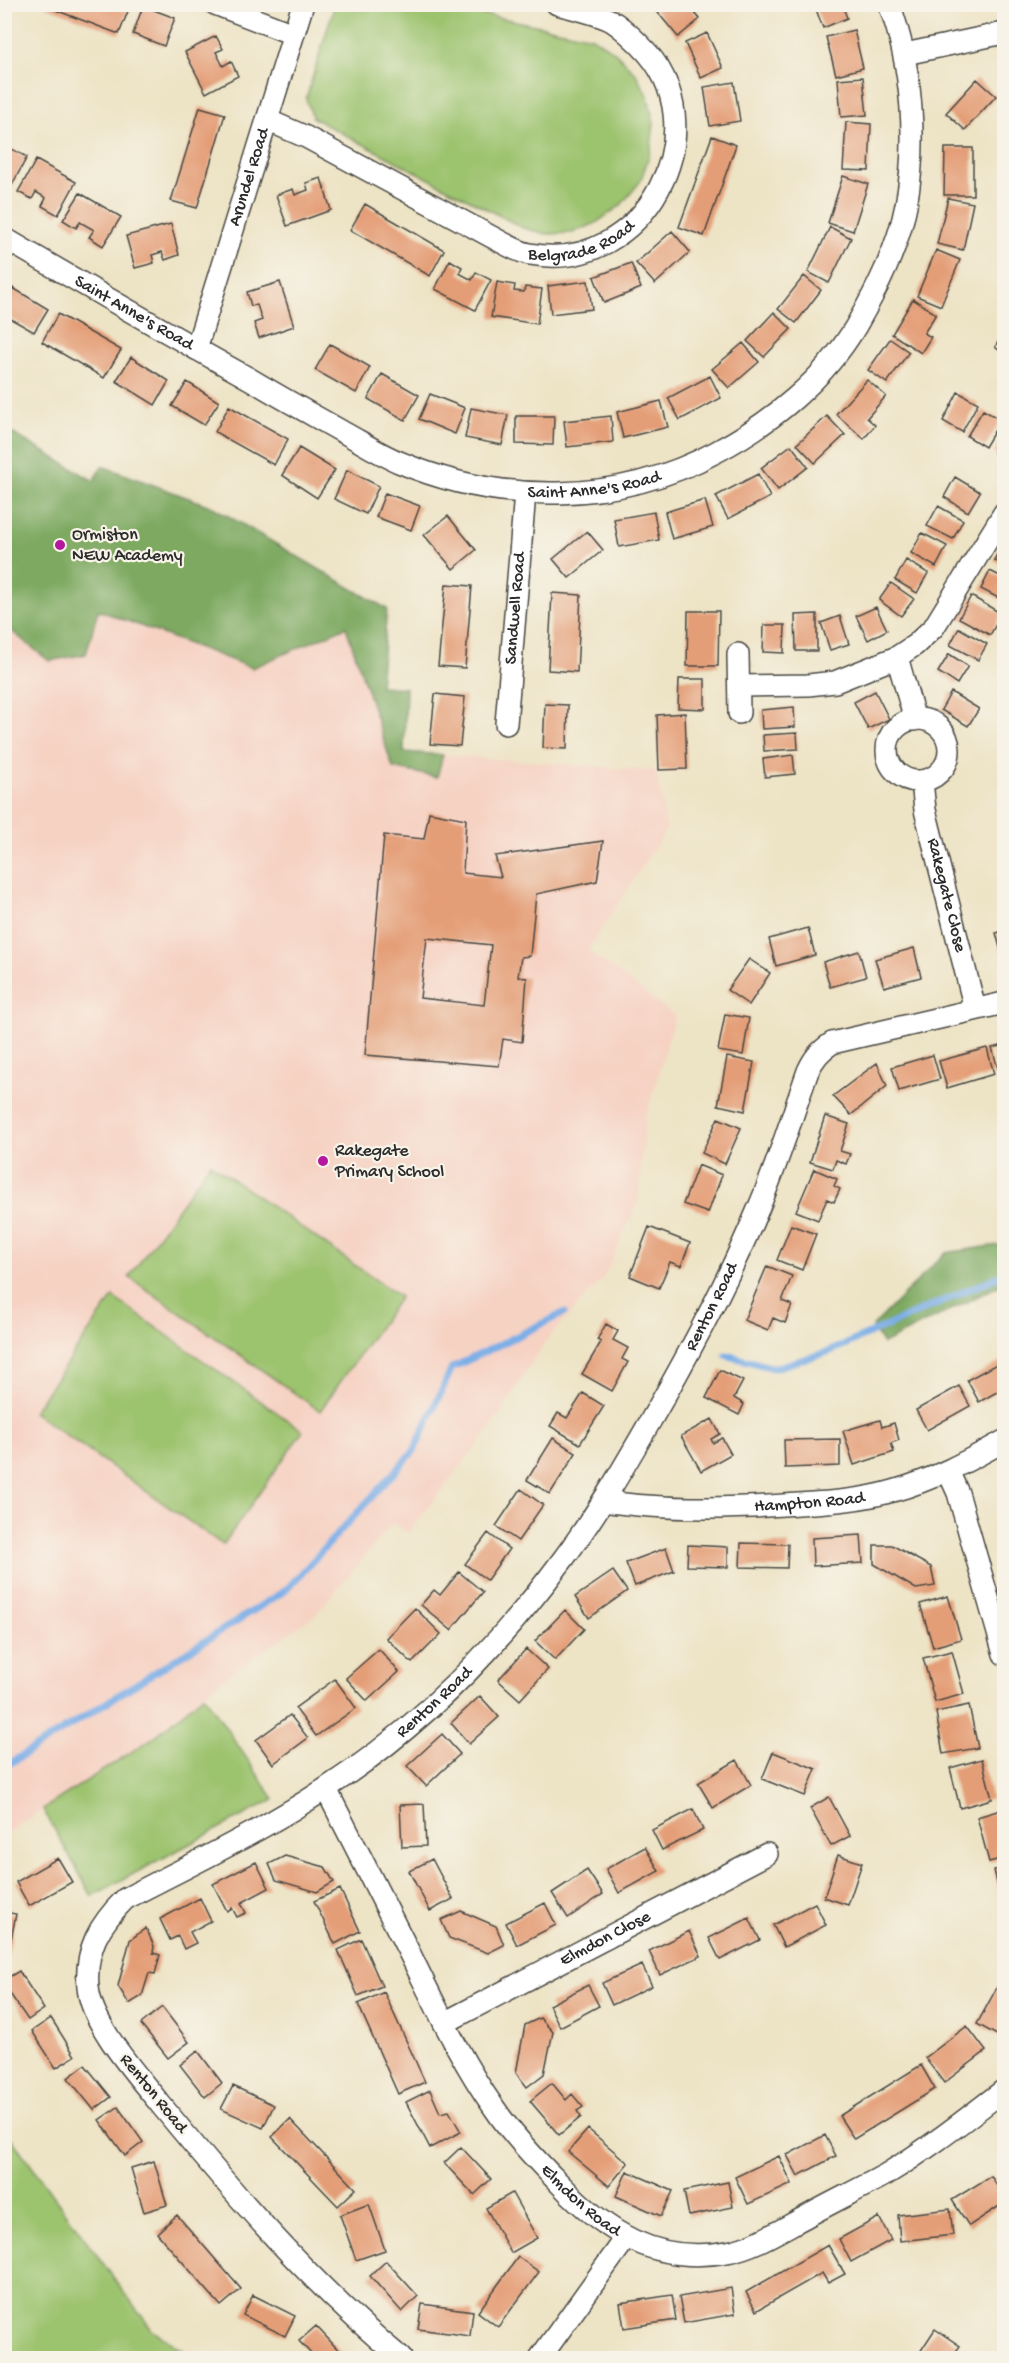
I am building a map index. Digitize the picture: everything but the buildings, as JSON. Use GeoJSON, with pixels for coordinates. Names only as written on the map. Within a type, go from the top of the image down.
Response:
{"type":"FeatureCollection","features":[{"type":"Feature","properties":{"kind":"street"},"geometry":{"type":"LineString","coordinates":[[215,4],[293,34]]}},
{"type":"Feature","properties":{"kind":"street","name":"Arundel Road"},"geometry":{"type":"LineString","coordinates":[[196,349],[303,4]]}},
{"type":"Feature","properties":{"kind":"street","name":"Belgrade Road"},"geometry":{"type":"LineString","coordinates":[[267,120],[297,132],[505,244],[528,254],[571,255],[602,245],[618,237],[636,222],[654,200],[668,172],[675,139],[674,108],[653,57],[635,40],[612,21],[557,4]]}},
{"type":"Feature","properties":{"kind":"street","name":"Saint Anne's Road"},"geometry":{"type":"LineString","coordinates":[[4,238],[396,461],[435,476],[470,485],[525,493],[597,492],[641,483],[688,467],[736,442],[776,415],[813,380],[850,335],[878,288],[906,206],[910,161],[911,109],[905,54],[889,4]]}},
{"type":"Feature","properties":{"kind":"street"},"geometry":{"type":"LineString","coordinates":[[905,54],[1005,33]]}},
{"type":"Feature","properties":{"kind":"street","name":"Sandwell Road"},"geometry":{"type":"LineString","coordinates":[[506,724],[525,493]]}},
{"type":"Feature","properties":{"kind":"street"},"geometry":{"type":"LineString","coordinates":[[740,686],[808,685],[835,682],[897,657],[915,645],[934,627],[1005,513]]}},
{"type":"Feature","properties":{"kind":"street"},"geometry":{"type":"LineString","coordinates":[[738,654],[739,713]]}},
{"type":"Feature","properties":{"kind":"street"},"geometry":{"type":"LineString","coordinates":[[897,657],[915,720]]}},
{"type":"Feature","properties":{"kind":"street"},"geometry":{"type":"LineString","coordinates":[[915,720],[933,723],[946,737],[949,747],[949,756],[939,773],[922,781],[911,781],[902,777],[889,761],[888,752],[892,734],[898,727],[915,720]]}},
{"type":"Feature","properties":{"kind":"street","name":"Rakegate Close"},"geometry":{"type":"LineString","coordinates":[[922,781],[925,810],[975,1009]]}},
{"type":"Feature","properties":{"kind":"street","name":"Renton Road"},"geometry":{"type":"LineString","coordinates":[[401,2358],[353,2317],[308,2272],[201,2154],[120,2054],[98,2018],[88,1989],[88,1962],[94,1939],[106,1917],[125,1899],[266,1825],[326,1789],[370,1756],[423,1713],[469,1669],[518,1616],[565,1557],[603,1500],[700,1335],[760,1205],[813,1059],[822,1049],[832,1043],[1005,1003]]}},
{"type":"Feature","properties":{"kind":"street","name":"Hampton Road"},"geometry":{"type":"LineString","coordinates":[[603,1500],[629,1505],[742,1508],[852,1500],[893,1491],[948,1472],[1005,1441]]}},
{"type":"Feature","properties":{"kind":"street"},"geometry":{"type":"LineString","coordinates":[[948,1472],[964,1514],[1005,1654]]}},
{"type":"Feature","properties":{"kind":"street","name":"Elmdon Road"},"geometry":{"type":"LineString","coordinates":[[326,1789],[444,2023],[466,2064],[494,2108],[513,2134],[573,2198],[601,2222],[644,2246],[675,2254],[704,2255],[730,2252],[770,2236],[885,2174],[950,2131],[1005,2090]]}},
{"type":"Feature","properties":{"kind":"street","name":"Elmdon Close"},"geometry":{"type":"LineString","coordinates":[[444,2023],[766,1854]]}},
{"type":"Feature","properties":{"kind":"street"},"geometry":{"type":"LineString","coordinates":[[540,2358],[626,2238]]}},
{"type":"Feature","properties":{"kind":"shaded area","name":"Rakegate Primary School"},"geometry":{"type":"Polygon","coordinates":[[[5,429],[94,481],[102,466],[213,507],[387,609],[380,686],[406,688],[404,752],[656,771],[667,829],[588,950],[675,1016],[645,1120],[638,1202],[604,1277],[545,1342],[488,1432],[408,1533],[393,1523],[316,1614],[216,1684],[153,1738],[5,1834],[5,429]]]}},
{"type":"Feature","properties":{"kind":"green space"},"geometry":{"type":"Polygon","coordinates":[[[335,4],[439,5],[592,37],[616,53],[636,74],[648,97],[654,124],[650,153],[640,182],[621,205],[596,223],[572,233],[547,234],[523,228],[313,118],[306,99],[335,4]]]}},
{"type":"Feature","properties":{"kind":"green space"},"geometry":{"type":"Polygon","coordinates":[[[5,429],[94,481],[102,466],[213,507],[387,609],[380,686],[406,688],[404,752],[443,755],[437,777],[393,768],[346,627],[252,668],[98,610],[86,654],[49,661],[5,626],[5,429]]]}},
{"type":"Feature","properties":{"kind":"green space"},"geometry":{"type":"Polygon","coordinates":[[[210,1163],[400,1297],[320,1411],[129,1277],[210,1163]]]}},
{"type":"Feature","properties":{"kind":"green space"},"geometry":{"type":"Polygon","coordinates":[[[1004,1244],[1004,1283],[883,1344],[872,1327],[945,1253],[1004,1244]]]}},
{"type":"Feature","properties":{"kind":"green space"},"geometry":{"type":"Polygon","coordinates":[[[113,1297],[303,1431],[223,1545],[33,1412],[113,1297]]]}},
{"type":"Feature","properties":{"kind":"green space"},"geometry":{"type":"Polygon","coordinates":[[[204,1695],[274,1799],[92,1896],[43,1809],[153,1738],[204,1695]]]}},
{"type":"Feature","properties":{"kind":"green space"},"geometry":{"type":"Polygon","coordinates":[[[11,2138],[152,2330],[194,2358],[9,2358],[4,2353],[4,2145],[11,2138]]]}},
{"type":"Feature","properties":{"kind":"waterway"},"geometry":{"type":"LineString","coordinates":[[726,1355],[774,1368],[828,1352],[1004,1274]]}},
{"type":"Feature","properties":{"kind":"waterway"},"geometry":{"type":"LineString","coordinates":[[4,1767],[286,1590],[414,1451],[452,1368],[564,1313]]}},
{"type":"Feature","properties":{"kind":"place","name":"Ormiston NEW Academy"},"geometry":{"type":"Point","coordinates":[60,545]}},
{"type":"Feature","properties":{"kind":"place","name":"Rakegate Primary School"},"geometry":{"type":"Point","coordinates":[323,1161]}}]}
